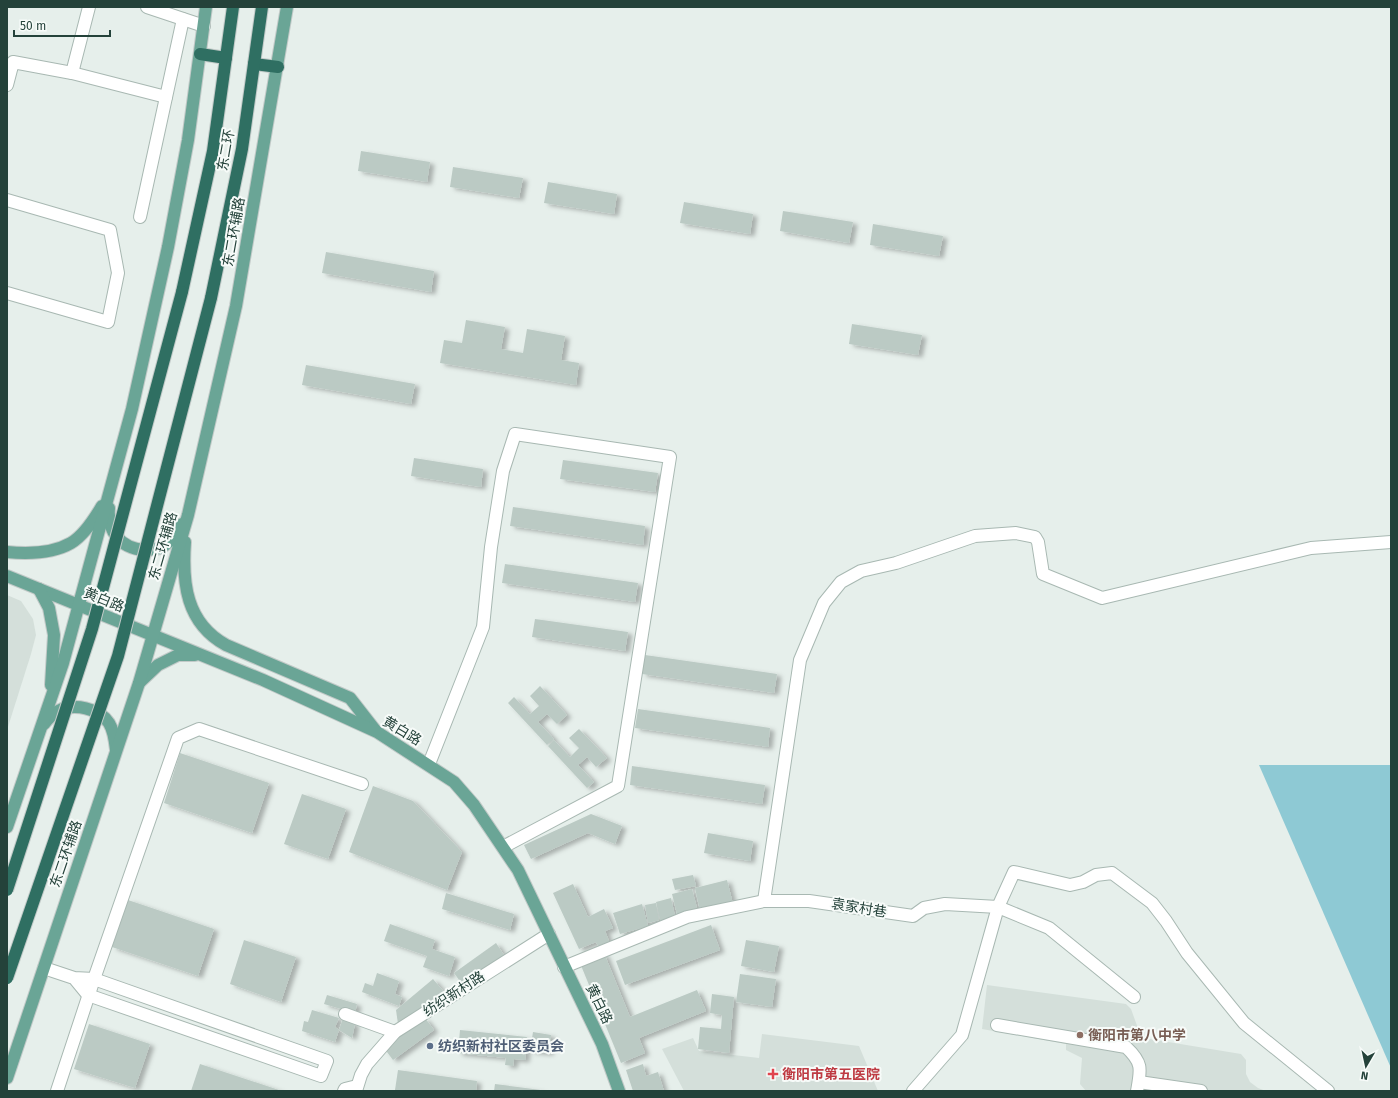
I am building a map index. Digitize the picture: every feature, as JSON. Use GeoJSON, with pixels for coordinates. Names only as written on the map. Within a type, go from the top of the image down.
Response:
{"type":"FeatureCollection","features":[{"type":"Feature","properties":{"kind":"highway","name":"东二环"},"geometry":{"type":"LineString","coordinates":[[7,890],[92,629],[182,292],[213,151],[233,7]]}},
{"type":"Feature","properties":{"kind":"highway","name":"东二环"},"geometry":{"type":"LineString","coordinates":[[7,978],[118,656],[211,298],[242,149],[262,7]]}},
{"type":"Feature","properties":{"kind":"highway"},"geometry":{"type":"LineString","coordinates":[[200,54],[226,58]]}},
{"type":"Feature","properties":{"kind":"highway"},"geometry":{"type":"LineString","coordinates":[[254,64],[278,67]]}},
{"type":"Feature","properties":{"kind":"main road"},"geometry":{"type":"LineString","coordinates":[[7,827],[63,663],[132,409],[168,247],[188,140],[206,7]]}},
{"type":"Feature","properties":{"kind":"main road","name":"东二环辅路"},"geometry":{"type":"LineString","coordinates":[[7,1078],[139,683],[188,515],[236,306],[278,67],[287,7]]}},
{"type":"Feature","properties":{"kind":"main road"},"geometry":{"type":"LineString","coordinates":[[110,493],[108,518],[113,531],[120,542],[133,548],[154,550],[161,548],[167,544],[188,515]]}},
{"type":"Feature","properties":{"kind":"main road"},"geometry":{"type":"LineString","coordinates":[[7,552],[24,554],[50,551],[71,543],[92,523],[110,493]]}},
{"type":"Feature","properties":{"kind":"main road"},"geometry":{"type":"LineString","coordinates":[[188,515],[184,561],[185,584],[190,604],[205,630],[214,638],[226,645],[350,698],[377,732]]}},
{"type":"Feature","properties":{"kind":"main road","name":"黄白路"},"geometry":{"type":"LineString","coordinates":[[7,576],[263,680],[377,732],[454,782],[474,805],[518,870],[602,1044],[619,1091]]}},
{"type":"Feature","properties":{"kind":"main road"},"geometry":{"type":"LineString","coordinates":[[39,589],[49,608],[54,635],[50,701]]}},
{"type":"Feature","properties":{"kind":"main road"},"geometry":{"type":"LineString","coordinates":[[139,683],[158,665],[178,655],[202,655]]}},
{"type":"Feature","properties":{"kind":"main road"},"geometry":{"type":"LineString","coordinates":[[41,728],[53,714],[62,709],[71,707],[88,709],[101,716],[108,723],[113,732],[116,752]]}},
{"type":"Feature","properties":{"kind":"street"},"geometry":{"type":"LineString","coordinates":[[72,73],[89,7]]}},
{"type":"Feature","properties":{"kind":"street"},"geometry":{"type":"LineString","coordinates":[[147,7],[204,26]]}},
{"type":"Feature","properties":{"kind":"street"},"geometry":{"type":"LineString","coordinates":[[140,218],[183,19]]}},
{"type":"Feature","properties":{"kind":"street"},"geometry":{"type":"LineString","coordinates":[[7,85],[12,62],[72,73],[166,97]]}},
{"type":"Feature","properties":{"kind":"street"},"geometry":{"type":"LineString","coordinates":[[7,200],[110,230],[118,273],[108,322],[7,293]]}},
{"type":"Feature","properties":{"kind":"street"},"geometry":{"type":"LineString","coordinates":[[428,764],[483,627],[491,547],[503,471],[515,434],[670,457],[618,786],[503,848]]}},
{"type":"Feature","properties":{"kind":"street"},"geometry":{"type":"LineString","coordinates":[[764,901],[800,660],[824,603],[840,582],[861,571],[896,563],[975,536],[1016,533],[1035,537],[1038,542],[1043,574],[1102,598],[1311,548],[1391,542]]}},
{"type":"Feature","properties":{"kind":"street"},"geometry":{"type":"LineString","coordinates":[[56,1091],[178,738],[199,729],[362,784]]}},
{"type":"Feature","properties":{"kind":"street"},"geometry":{"type":"LineString","coordinates":[[913,1091],[962,1035],[998,907],[1014,872],[1070,885],[1083,882],[1096,875],[1112,873],[1152,903],[1188,953],[1244,1023],[1328,1091]]}},
{"type":"Feature","properties":{"kind":"street","name":"袁家村巷"},"geometry":{"type":"LineString","coordinates":[[564,967],[687,917],[764,901],[809,901],[913,916],[924,908],[945,904],[998,907],[1049,928],[1134,996]]}},
{"type":"Feature","properties":{"kind":"street","name":"纺织新村路"},"geometry":{"type":"LineString","coordinates":[[357,1088],[360,1075],[367,1064],[395,1032],[548,934]]}},
{"type":"Feature","properties":{"kind":"street"},"geometry":{"type":"LineString","coordinates":[[44,968],[74,978],[94,979],[327,1061],[321,1076],[88,995],[74,978]]}},
{"type":"Feature","properties":{"kind":"street"},"geometry":{"type":"LineString","coordinates":[[345,1014],[395,1032]]}},
{"type":"Feature","properties":{"kind":"street"},"geometry":{"type":"LineString","coordinates":[[998,1025],[1126,1047],[1136,1057],[1140,1066],[1138,1086],[1201,1091]]}},
{"type":"Feature","properties":{"kind":"street"},"geometry":{"type":"LineString","coordinates":[[344,1091],[345,1089],[357,1088]]}},
{"type":"Feature","properties":{"kind":"shaded area"},"geometry":{"type":"Polygon","coordinates":[[[7,595],[21,601],[33,619],[36,635],[7,730],[7,595]]]}},
{"type":"Feature","properties":{"kind":"shaded area","name":"衡阳市第八中学"},"geometry":{"type":"Polygon","coordinates":[[[987,985],[1126,1004],[1131,1009],[1139,1031],[1150,1039],[1241,1054],[1246,1060],[1246,1074],[1250,1082],[1258,1088],[1266,1091],[1086,1091],[1080,1084],[1082,1058],[1066,1050],[1066,1044],[982,1029],[987,985]]]}},
{"type":"Feature","properties":{"kind":"shaded area","name":"衡阳市第五医院"},"geometry":{"type":"Polygon","coordinates":[[[762,1034],[859,1046],[878,1091],[684,1091],[662,1049],[693,1038],[699,1051],[759,1058],[762,1034]]]}},
{"type":"Feature","properties":{"kind":"water"},"geometry":{"type":"Polygon","coordinates":[[[1259,765],[1391,765],[1391,1068],[1259,765]]]}},
{"type":"Feature","properties":{"kind":"building"},"geometry":{"type":"Polygon","coordinates":[[[361,151],[430,162],[427,182],[358,171],[361,151]]]}},
{"type":"Feature","properties":{"kind":"building"},"geometry":{"type":"Polygon","coordinates":[[[453,167],[523,178],[519,198],[450,187],[453,167]]]}},
{"type":"Feature","properties":{"kind":"building"},"geometry":{"type":"Polygon","coordinates":[[[548,182],[617,194],[614,214],[544,203],[548,182]]]}},
{"type":"Feature","properties":{"kind":"building"},"geometry":{"type":"Polygon","coordinates":[[[684,202],[753,214],[750,234],[680,223],[684,202]]]}},
{"type":"Feature","properties":{"kind":"building"},"geometry":{"type":"Polygon","coordinates":[[[783,211],[853,222],[849,243],[780,231],[783,211]]]}},
{"type":"Feature","properties":{"kind":"building"},"geometry":{"type":"Polygon","coordinates":[[[873,224],[943,236],[939,256],[870,245],[873,224]]]}},
{"type":"Feature","properties":{"kind":"building"},"geometry":{"type":"Polygon","coordinates":[[[326,252],[434,271],[431,292],[322,273],[326,252]]]}},
{"type":"Feature","properties":{"kind":"building"},"geometry":{"type":"Polygon","coordinates":[[[466,320],[505,327],[501,349],[523,353],[527,329],[565,336],[561,360],[579,363],[576,385],[440,363],[444,340],[462,343],[466,320]]]}},
{"type":"Feature","properties":{"kind":"building"},"geometry":{"type":"Polygon","coordinates":[[[852,324],[922,335],[918,355],[849,344],[852,324]]]}},
{"type":"Feature","properties":{"kind":"building"},"geometry":{"type":"Polygon","coordinates":[[[306,365],[415,384],[411,404],[302,385],[306,365]]]}},
{"type":"Feature","properties":{"kind":"building"},"geometry":{"type":"Polygon","coordinates":[[[414,458],[483,469],[481,487],[411,476],[414,458]]]}},
{"type":"Feature","properties":{"kind":"building"},"geometry":{"type":"Polygon","coordinates":[[[563,460],[658,473],[655,492],[560,479],[563,460]]]}},
{"type":"Feature","properties":{"kind":"building"},"geometry":{"type":"Polygon","coordinates":[[[513,507],[645,526],[643,545],[510,526],[513,507]]]}},
{"type":"Feature","properties":{"kind":"building"},"geometry":{"type":"Polygon","coordinates":[[[505,564],[638,583],[635,602],[502,583],[505,564]]]}},
{"type":"Feature","properties":{"kind":"building"},"geometry":{"type":"Polygon","coordinates":[[[535,619],[628,632],[625,651],[532,637],[535,619]]]}},
{"type":"Feature","properties":{"kind":"building"},"geometry":{"type":"Polygon","coordinates":[[[645,655],[777,674],[774,693],[642,674],[645,655]]]}},
{"type":"Feature","properties":{"kind":"building"},"geometry":{"type":"Polygon","coordinates":[[[540,686],[567,715],[557,724],[547,714],[538,722],[554,739],[547,745],[508,703],[514,697],[530,714],[539,706],[530,696],[540,686]]]}},
{"type":"Feature","properties":{"kind":"building"},"geometry":{"type":"Polygon","coordinates":[[[638,709],[770,728],[768,747],[635,728],[638,709]]]}},
{"type":"Feature","properties":{"kind":"building"},"geometry":{"type":"Polygon","coordinates":[[[579,729],[607,758],[596,767],[587,757],[578,765],[594,782],[587,788],[548,746],[554,740],[570,757],[579,748],[569,738],[579,729]]]}},
{"type":"Feature","properties":{"kind":"building"},"geometry":{"type":"Polygon","coordinates":[[[180,753],[269,783],[252,833],[164,803],[180,753]]]}},
{"type":"Feature","properties":{"kind":"building"},"geometry":{"type":"Polygon","coordinates":[[[632,766],[765,785],[762,804],[630,785],[632,766]]]}},
{"type":"Feature","properties":{"kind":"building"},"geometry":{"type":"Polygon","coordinates":[[[373,786],[413,801],[462,852],[447,890],[349,852],[373,786]]]}},
{"type":"Feature","properties":{"kind":"building"},"geometry":{"type":"Polygon","coordinates":[[[302,794],[346,809],[328,859],[284,844],[302,794]]]}},
{"type":"Feature","properties":{"kind":"building"},"geometry":{"type":"Polygon","coordinates":[[[591,814],[622,826],[615,844],[588,833],[531,859],[524,845],[591,814]]]}},
{"type":"Feature","properties":{"kind":"building"},"geometry":{"type":"Polygon","coordinates":[[[708,833],[753,841],[750,861],[704,853],[708,833]]]}},
{"type":"Feature","properties":{"kind":"building"},"geometry":{"type":"Polygon","coordinates":[[[693,875],[696,886],[675,890],[672,879],[693,875]]]}},
{"type":"Feature","properties":{"kind":"building"},"geometry":{"type":"Polygon","coordinates":[[[727,880],[733,904],[700,911],[695,888],[727,880]]]}},
{"type":"Feature","properties":{"kind":"building"},"geometry":{"type":"Polygon","coordinates":[[[573,884],[588,917],[604,909],[613,928],[605,931],[609,941],[598,946],[596,942],[579,949],[553,893],[573,884]]]}},
{"type":"Feature","properties":{"kind":"building"},"geometry":{"type":"Polygon","coordinates":[[[692,889],[698,912],[678,918],[672,894],[692,889]]]}},
{"type":"Feature","properties":{"kind":"building"},"geometry":{"type":"Polygon","coordinates":[[[446,893],[514,914],[510,930],[442,909],[446,893]]]}},
{"type":"Feature","properties":{"kind":"building"},"geometry":{"type":"Polygon","coordinates":[[[671,898],[676,921],[661,924],[656,902],[671,898]]]}},
{"type":"Feature","properties":{"kind":"building"},"geometry":{"type":"Polygon","coordinates":[[[128,900],[214,929],[198,976],[112,947],[128,900]]]}},
{"type":"Feature","properties":{"kind":"building"},"geometry":{"type":"Polygon","coordinates":[[[656,903],[659,920],[648,923],[645,905],[656,903]]]}},
{"type":"Feature","properties":{"kind":"building"},"geometry":{"type":"Polygon","coordinates":[[[642,904],[648,926],[620,934],[613,913],[642,904]]]}},
{"type":"Feature","properties":{"kind":"building"},"geometry":{"type":"Polygon","coordinates":[[[390,924],[435,940],[432,949],[455,957],[449,976],[423,967],[427,956],[384,941],[390,924]]]}},
{"type":"Feature","properties":{"kind":"building"},"geometry":{"type":"Polygon","coordinates":[[[711,925],[720,950],[625,985],[616,961],[711,925]]]}},
{"type":"Feature","properties":{"kind":"building"},"geometry":{"type":"Polygon","coordinates":[[[244,940],[296,957],[281,1002],[230,984],[244,940]]]}},
{"type":"Feature","properties":{"kind":"building"},"geometry":{"type":"Polygon","coordinates":[[[746,940],[779,946],[774,972],[741,966],[746,940]]]}},
{"type":"Feature","properties":{"kind":"building"},"geometry":{"type":"Polygon","coordinates":[[[496,943],[504,955],[462,984],[454,973],[496,943]]]}},
{"type":"Feature","properties":{"kind":"building"},"geometry":{"type":"Polygon","coordinates":[[[604,953],[630,1017],[697,990],[706,1011],[639,1038],[645,1053],[621,1063],[580,963],[604,953]]]}},
{"type":"Feature","properties":{"kind":"building"},"geometry":{"type":"Polygon","coordinates":[[[377,973],[399,981],[395,994],[402,997],[399,1006],[362,992],[365,983],[373,986],[377,973]]]}},
{"type":"Feature","properties":{"kind":"building"},"geometry":{"type":"Polygon","coordinates":[[[740,974],[776,979],[772,1007],[736,1002],[740,974]]]}},
{"type":"Feature","properties":{"kind":"building"},"geometry":{"type":"Polygon","coordinates":[[[433,979],[444,992],[398,1024],[396,1010],[433,979]]]}},
{"type":"Feature","properties":{"kind":"building"},"geometry":{"type":"Polygon","coordinates":[[[712,994],[734,997],[729,1053],[698,1049],[700,1027],[721,1029],[722,1015],[710,1013],[712,994]]]}},
{"type":"Feature","properties":{"kind":"building"},"geometry":{"type":"Polygon","coordinates":[[[327,995],[357,1004],[355,1013],[324,1004],[327,995]]]}},
{"type":"Feature","properties":{"kind":"building"},"geometry":{"type":"Polygon","coordinates":[[[312,1010],[339,1018],[335,1027],[339,1030],[335,1042],[302,1031],[304,1021],[308,1022],[312,1010]]]}},
{"type":"Feature","properties":{"kind":"building"},"geometry":{"type":"Polygon","coordinates":[[[343,1018],[355,1024],[352,1038],[339,1030],[343,1018]]]}},
{"type":"Feature","properties":{"kind":"building"},"geometry":{"type":"Polygon","coordinates":[[[425,1018],[434,1030],[393,1060],[384,1048],[425,1018]]]}},
{"type":"Feature","properties":{"kind":"building"},"geometry":{"type":"Polygon","coordinates":[[[89,1024],[150,1044],[135,1088],[74,1069],[89,1024]]]}},
{"type":"Feature","properties":{"kind":"building"},"geometry":{"type":"Polygon","coordinates":[[[460,1030],[527,1037],[525,1060],[514,1059],[513,1066],[505,1065],[506,1058],[458,1053],[460,1030]]]}},
{"type":"Feature","properties":{"kind":"building"},"geometry":{"type":"Polygon","coordinates":[[[533,1032],[551,1035],[549,1053],[530,1051],[533,1032]]]}},
{"type":"Feature","properties":{"kind":"building"},"geometry":{"type":"Polygon","coordinates":[[[200,1064],[282,1091],[191,1091],[200,1064]]]}},
{"type":"Feature","properties":{"kind":"building"},"geometry":{"type":"Polygon","coordinates":[[[643,1064],[646,1076],[658,1072],[664,1091],[633,1091],[626,1070],[643,1064]]]}},
{"type":"Feature","properties":{"kind":"building"},"geometry":{"type":"Polygon","coordinates":[[[398,1070],[477,1081],[476,1091],[395,1090],[398,1070]]]}},
{"type":"Feature","properties":{"kind":"building"},"geometry":{"type":"Polygon","coordinates":[[[495,1084],[541,1090],[541,1091],[494,1091],[495,1084]]]}},
{"type":"Feature","properties":{"kind":"place","name":"衡阳市第八中学"},"geometry":{"type":"Point","coordinates":[1080,1035]}},
{"type":"Feature","properties":{"kind":"place","name":"纺织新村社区委员会"},"geometry":{"type":"Point","coordinates":[430,1046]}},
{"type":"Feature","properties":{"kind":"place","name":"衡阳市第五医院"},"geometry":{"type":"Point","coordinates":[773,1074]}}]}
